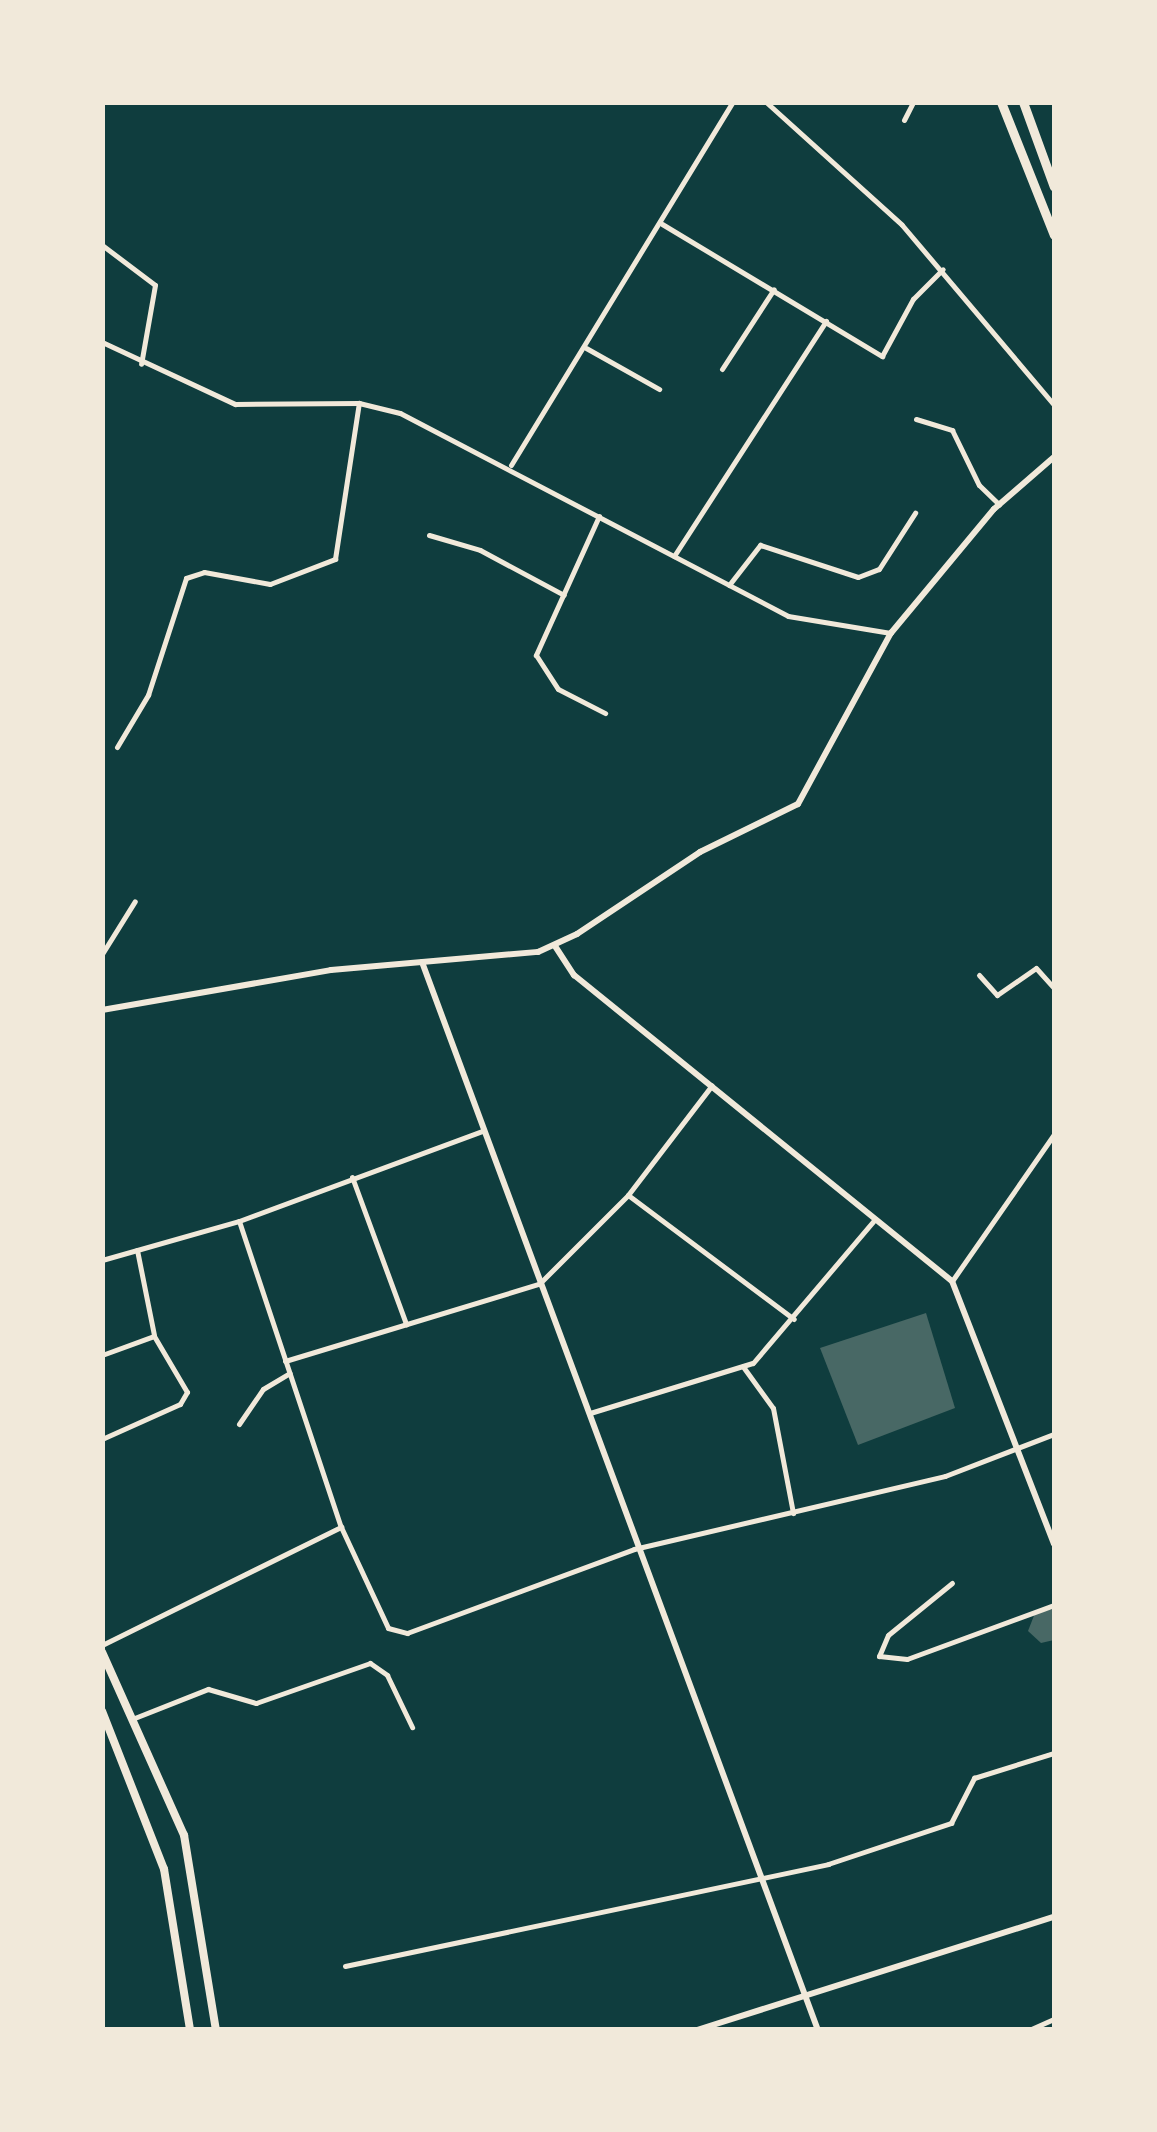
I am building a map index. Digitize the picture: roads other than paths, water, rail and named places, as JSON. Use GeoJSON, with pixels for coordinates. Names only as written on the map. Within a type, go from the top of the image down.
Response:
{"type":"FeatureCollection","features":[{"type":"Feature","properties":{"kind":"highway"},"geometry":{"type":"LineString","coordinates":[[1001,102],[1054,235]]}},
{"type":"Feature","properties":{"kind":"highway"},"geometry":{"type":"LineString","coordinates":[[1023,102],[1054,187]]}},
{"type":"Feature","properties":{"kind":"main road"},"geometry":{"type":"LineString","coordinates":[[102,1648],[184,1835],[216,2030]]}},
{"type":"Feature","properties":{"kind":"main road"},"geometry":{"type":"LineString","coordinates":[[102,1711],[164,1869],[190,2030]]}},
{"type":"Feature","properties":{"kind":"street"},"geometry":{"type":"LineString","coordinates":[[511,465],[662,224],[733,102]]}},
{"type":"Feature","properties":{"kind":"street"},"geometry":{"type":"LineString","coordinates":[[766,102],[943,269],[1054,405]]}},
{"type":"Feature","properties":{"kind":"street"},"geometry":{"type":"LineString","coordinates":[[904,120],[914,102]]}},
{"type":"Feature","properties":{"kind":"street"},"geometry":{"type":"LineString","coordinates":[[662,224],[886,355],[913,299],[943,269]]}},
{"type":"Feature","properties":{"kind":"street"},"geometry":{"type":"LineString","coordinates":[[102,245],[155,285],[142,364]]}},
{"type":"Feature","properties":{"kind":"street"},"geometry":{"type":"LineString","coordinates":[[722,369],[774,289]]}},
{"type":"Feature","properties":{"kind":"street"},"geometry":{"type":"LineString","coordinates":[[674,556],[826,322]]}},
{"type":"Feature","properties":{"kind":"street"},"geometry":{"type":"LineString","coordinates":[[102,342],[142,364],[235,404],[360,403],[511,465],[788,616],[891,633]]}},
{"type":"Feature","properties":{"kind":"street"},"geometry":{"type":"LineString","coordinates":[[586,348],[659,389]]}},
{"type":"Feature","properties":{"kind":"street"},"geometry":{"type":"LineString","coordinates":[[117,747],[148,694],[186,578],[204,572],[270,584],[335,560],[360,403]]}},
{"type":"Feature","properties":{"kind":"street"},"geometry":{"type":"LineString","coordinates":[[916,419],[952,430],[979,484],[999,504]]}},
{"type":"Feature","properties":{"kind":"street"},"geometry":{"type":"LineString","coordinates":[[102,1010],[555,946],[700,852],[798,804],[891,633],[999,504],[1054,458]]}},
{"type":"Feature","properties":{"kind":"street"},"geometry":{"type":"LineString","coordinates":[[729,585],[760,546],[858,577],[879,569],[915,513]]}},
{"type":"Feature","properties":{"kind":"street"},"geometry":{"type":"LineString","coordinates":[[599,516],[536,655],[539,671],[605,713]]}},
{"type":"Feature","properties":{"kind":"street"},"geometry":{"type":"LineString","coordinates":[[429,535],[480,550],[564,594]]}},
{"type":"Feature","properties":{"kind":"street"},"geometry":{"type":"LineString","coordinates":[[102,954],[135,900]]}},
{"type":"Feature","properties":{"kind":"street"},"geometry":{"type":"LineString","coordinates":[[555,946],[574,975],[877,1217],[952,1282],[1024,1453],[1054,1544]]}},
{"type":"Feature","properties":{"kind":"street"},"geometry":{"type":"LineString","coordinates":[[422,962],[634,1548],[818,2030]]}},
{"type":"Feature","properties":{"kind":"street"},"geometry":{"type":"LineString","coordinates":[[979,975],[997,995],[1036,968],[1054,988]]}},
{"type":"Feature","properties":{"kind":"street"},"geometry":{"type":"LineString","coordinates":[[285,1360],[539,1284],[628,1195],[712,1085]]}},
{"type":"Feature","properties":{"kind":"street"},"geometry":{"type":"LineString","coordinates":[[102,1260],[239,1221],[482,1130]]}},
{"type":"Feature","properties":{"kind":"street"},"geometry":{"type":"LineString","coordinates":[[952,1282],[1054,1134]]}},
{"type":"Feature","properties":{"kind":"street"},"geometry":{"type":"LineString","coordinates":[[352,1177],[406,1324]]}},
{"type":"Feature","properties":{"kind":"street"},"geometry":{"type":"LineString","coordinates":[[628,1195],[794,1319]]}},
{"type":"Feature","properties":{"kind":"street"},"geometry":{"type":"LineString","coordinates":[[588,1414],[744,1368],[794,1319],[877,1217]]}},
{"type":"Feature","properties":{"kind":"street"},"geometry":{"type":"LineString","coordinates":[[239,1221],[341,1526],[398,1634],[634,1548],[793,1513],[1024,1453],[1054,1434]]}},
{"type":"Feature","properties":{"kind":"street"},"geometry":{"type":"LineString","coordinates":[[102,1438],[186,1400],[154,1336],[137,1250]]}},
{"type":"Feature","properties":{"kind":"street"},"geometry":{"type":"LineString","coordinates":[[102,1355],[154,1336]]}},
{"type":"Feature","properties":{"kind":"street"},"geometry":{"type":"LineString","coordinates":[[744,1368],[773,1408],[793,1513]]}},
{"type":"Feature","properties":{"kind":"street"},"geometry":{"type":"LineString","coordinates":[[239,1424],[263,1389],[290,1372]]}},
{"type":"Feature","properties":{"kind":"street"},"geometry":{"type":"LineString","coordinates":[[102,1648],[341,1526]]}},
{"type":"Feature","properties":{"kind":"street"},"geometry":{"type":"LineString","coordinates":[[952,1583],[888,1636],[880,1656],[907,1660],[1054,1605]]}},
{"type":"Feature","properties":{"kind":"street"},"geometry":{"type":"LineString","coordinates":[[132,1719],[208,1688],[256,1704],[370,1663],[387,1675],[412,1727]]}},
{"type":"Feature","properties":{"kind":"street"},"geometry":{"type":"LineString","coordinates":[[345,1966],[762,1883],[951,1823],[974,1778],[1054,1752]]}},
{"type":"Feature","properties":{"kind":"street"},"geometry":{"type":"LineString","coordinates":[[697,2030],[809,2000],[1054,1917]]}},
{"type":"Feature","properties":{"kind":"street"},"geometry":{"type":"LineString","coordinates":[[1029,2030],[1054,2019]]}}]}
